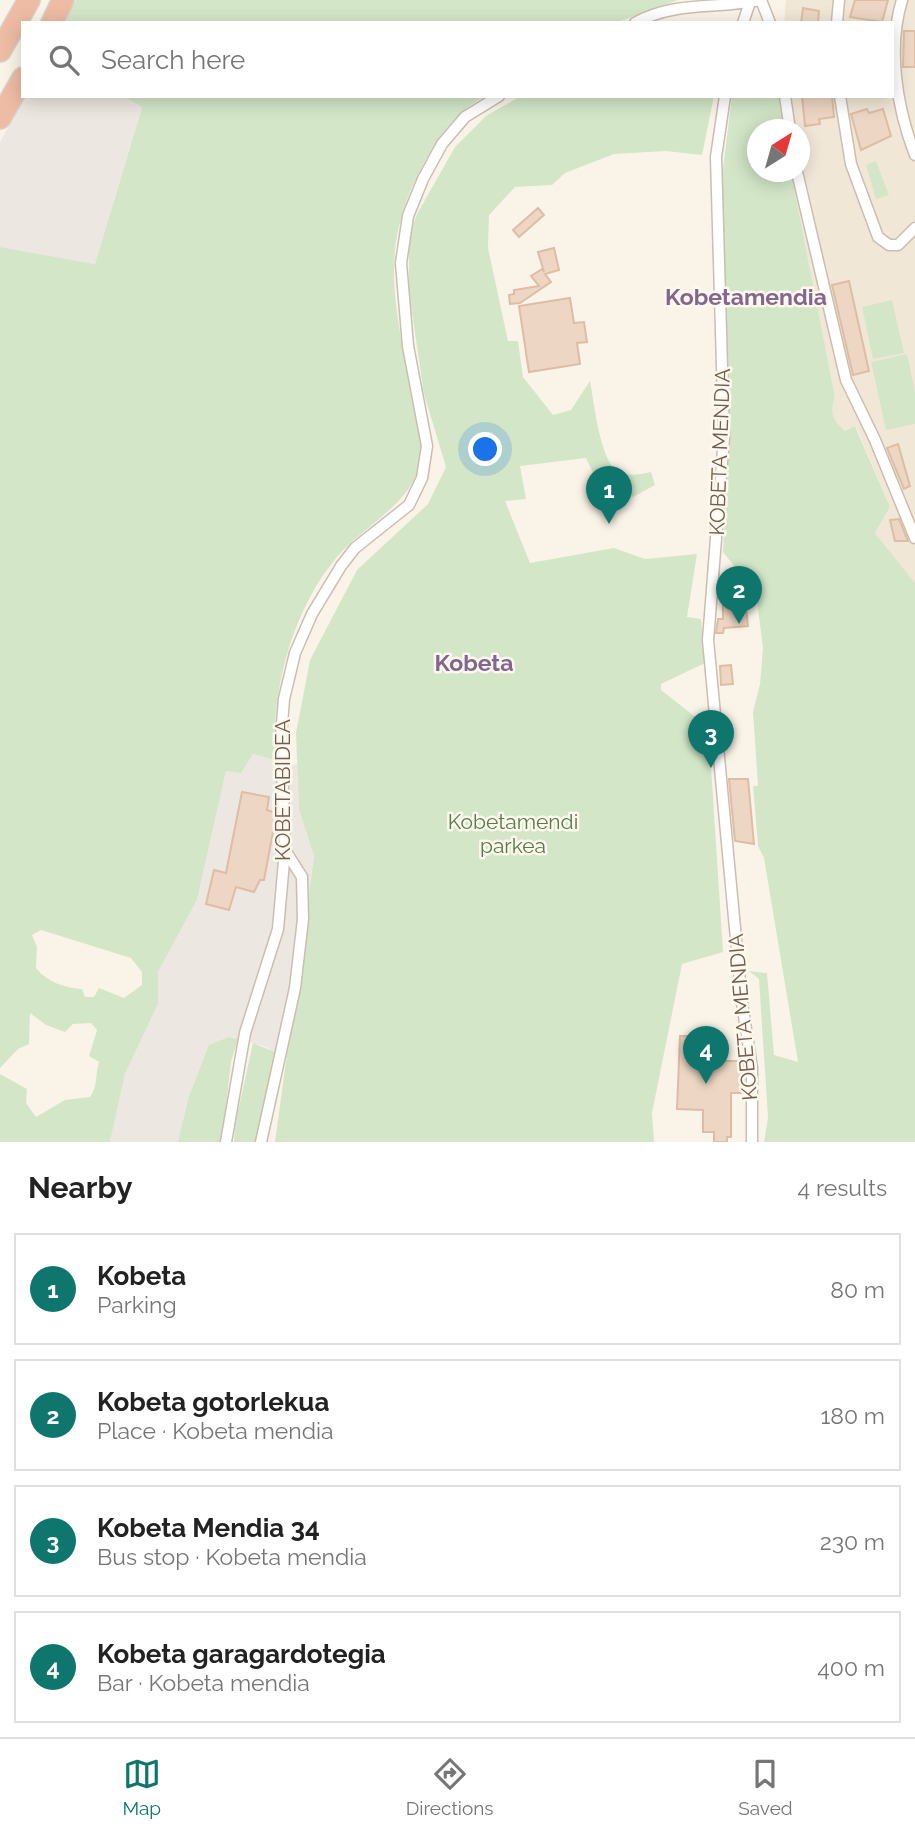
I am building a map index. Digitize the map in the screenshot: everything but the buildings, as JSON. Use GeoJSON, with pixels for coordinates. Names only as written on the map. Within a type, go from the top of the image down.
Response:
{"type":"FeatureCollection","features":[{"type":"Feature","properties":{"kind":"highway"},"geometry":{"type":"LineString","coordinates":[[0,51],[29,0]]}},
{"type":"Feature","properties":{"kind":"highway"},"geometry":{"type":"LineString","coordinates":[[53,21],[63,0]]}},
{"type":"Feature","properties":{"kind":"highway"},"geometry":{"type":"LineString","coordinates":[[0,118],[21,81]]}},
{"type":"Feature","properties":{"kind":"street"},"geometry":{"type":"LineString","coordinates":[[837,21],[839,0]]}},
{"type":"Feature","properties":{"kind":"street"},"geometry":{"type":"LineString","coordinates":[[902,0],[896,18],[897,86],[900,110],[915,155]]}},
{"type":"Feature","properties":{"kind":"street"},"geometry":{"type":"LineString","coordinates":[[638,21],[649,15],[691,6],[757,1]]}},
{"type":"Feature","properties":{"kind":"street"},"geometry":{"type":"LineString","coordinates":[[744,21],[757,1]]}},
{"type":"Feature","properties":{"kind":"street"},"geometry":{"type":"LineString","coordinates":[[757,1],[769,21]]}},
{"type":"Feature","properties":{"kind":"street","name":"KOBETABIDEA"},"geometry":{"type":"LineString","coordinates":[[226,1142],[245,1033],[275,945],[285,850],[281,736],[284,699],[295,653],[312,614],[341,565],[355,548],[409,505],[422,478],[427,446],[408,346],[401,263],[408,216],[423,179],[442,144],[466,117],[496,98]]}},
{"type":"Feature","properties":{"kind":"street","name":"KOBETA MENDIA"},"geometry":{"type":"LineString","coordinates":[[725,98],[716,157],[724,437],[708,640],[742,1003],[752,1068],[752,1142]]}},
{"type":"Feature","properties":{"kind":"street"},"geometry":{"type":"LineString","coordinates":[[785,98],[788,119]]}},
{"type":"Feature","properties":{"kind":"street"},"geometry":{"type":"LineString","coordinates":[[840,98],[851,164],[878,237],[889,245],[898,245],[915,228]]}},
{"type":"Feature","properties":{"kind":"street"},"geometry":{"type":"LineString","coordinates":[[799,182],[846,380],[875,440],[915,538]]}},
{"type":"Feature","properties":{"kind":"street"},"geometry":{"type":"LineString","coordinates":[[261,1142],[295,988],[303,919],[302,877],[285,850]]}},
{"type":"Feature","properties":{"kind":"shaded area"},"geometry":{"type":"Polygon","coordinates":[[[786,0],[915,0],[915,583],[875,533],[890,507],[856,426],[845,431],[834,422],[831,408],[835,397],[793,182],[810,182],[810,119],[781,119],[779,109],[779,98],[894,98],[894,21],[784,21],[786,0]]]}},
{"type":"Feature","properties":{"kind":"shaded area"},"geometry":{"type":"Polygon","coordinates":[[[25,98],[127,98],[142,106],[95,264],[0,247],[0,142],[25,98]]]}},
{"type":"Feature","properties":{"kind":"shaded area"},"geometry":{"type":"Polygon","coordinates":[[[253,754],[297,765],[299,810],[314,856],[285,1060],[267,1047],[229,1037],[188,1099],[178,1142],[110,1142],[125,1074],[158,1004],[158,972],[197,900],[226,771],[253,754]]]}},
{"type":"Feature","properties":{"kind":"green space"},"geometry":{"type":"Polygon","coordinates":[[[76,0],[678,0],[620,21],[66,21],[76,0]]]}},
{"type":"Feature","properties":{"kind":"green space"},"geometry":{"type":"Polygon","coordinates":[[[126,98],[482,98],[457,117],[435,145],[408,197],[399,226],[394,282],[401,338],[421,444],[417,474],[399,500],[337,557],[308,601],[288,652],[281,679],[275,760],[253,754],[241,773],[226,771],[197,900],[158,972],[158,1004],[125,1074],[110,1142],[0,1142],[0,1074],[27,1089],[26,1103],[36,1117],[65,1100],[90,1097],[99,1062],[89,1056],[97,1030],[91,1023],[73,1024],[65,1032],[46,1025],[30,1013],[29,1044],[18,1049],[0,1068],[0,247],[95,264],[142,107],[126,98]],[[41,930],[32,935],[37,947],[36,968],[57,983],[82,989],[85,997],[94,997],[99,988],[124,998],[142,985],[142,972],[131,958],[41,930]]]}},
{"type":"Feature","properties":{"kind":"green space","name":"Kobetamendi parkea"},"geometry":{"type":"Polygon","coordinates":[[[518,98],[714,98],[702,155],[666,151],[614,154],[565,173],[552,185],[515,187],[489,215],[488,248],[508,341],[518,341],[523,377],[553,415],[571,410],[590,381],[603,445],[612,466],[627,474],[651,472],[655,485],[633,497],[598,483],[586,458],[520,466],[526,499],[505,501],[530,563],[614,548],[645,559],[697,554],[687,617],[701,619],[705,663],[661,684],[661,690],[698,719],[708,720],[723,952],[682,964],[652,1113],[654,1142],[275,1142],[314,856],[299,810],[296,733],[310,660],[357,570],[428,504],[446,467],[424,394],[409,292],[409,235],[417,214],[455,147],[486,116],[518,98]]]}},
{"type":"Feature","properties":{"kind":"green space"},"geometry":{"type":"Polygon","coordinates":[[[732,98],[779,98],[782,119],[747,119],[747,182],[793,182],[835,397],[833,416],[845,431],[855,426],[890,507],[875,533],[915,583],[915,1142],[764,1142],[768,1118],[759,979],[749,971],[767,973],[774,1055],[798,1062],[764,858],[758,846],[753,786],[758,786],[753,712],[760,684],[763,648],[756,593],[723,552],[729,413],[722,177],[732,98]]]}},
{"type":"Feature","properties":{"kind":"green space"},"geometry":{"type":"Polygon","coordinates":[[[876,161],[889,195],[876,199],[866,165],[876,161]]]}},
{"type":"Feature","properties":{"kind":"green space"},"geometry":{"type":"Polygon","coordinates":[[[892,300],[904,353],[873,359],[862,307],[892,300]]]}},
{"type":"Feature","properties":{"kind":"green space"},"geometry":{"type":"Polygon","coordinates":[[[907,354],[915,392],[915,424],[886,430],[871,362],[907,354]]]}},
{"type":"Feature","properties":{"kind":"green space"},"geometry":{"type":"Polygon","coordinates":[[[229,1037],[238,1039],[231,1062],[222,1142],[178,1142],[188,1099],[209,1045],[229,1037]]]}},
{"type":"Feature","properties":{"kind":"green space"},"geometry":{"type":"Polygon","coordinates":[[[253,1043],[275,1052],[256,1142],[234,1142],[235,1125],[253,1043]]]}},
{"type":"Feature","properties":{"kind":"place","name":"Kobeta"},"geometry":{"type":"Point","coordinates":[609,524]}},
{"type":"Feature","properties":{"kind":"place","name":"Kobeta gotorlekua"},"geometry":{"type":"Point","coordinates":[739,624]}},
{"type":"Feature","properties":{"kind":"place","name":"Kobeta Mendia 34"},"geometry":{"type":"Point","coordinates":[711,768]}},
{"type":"Feature","properties":{"kind":"place","name":"Kobeta garagardotegia"},"geometry":{"type":"Point","coordinates":[706,1084]}},
{"type":"Feature","properties":{"kind":"district","name":"Kobetamendia"},"geometry":{"type":"Point","coordinates":[746,297]}},
{"type":"Feature","properties":{"kind":"district","name":"Kobeta"},"geometry":{"type":"Point","coordinates":[474,663]}}]}
